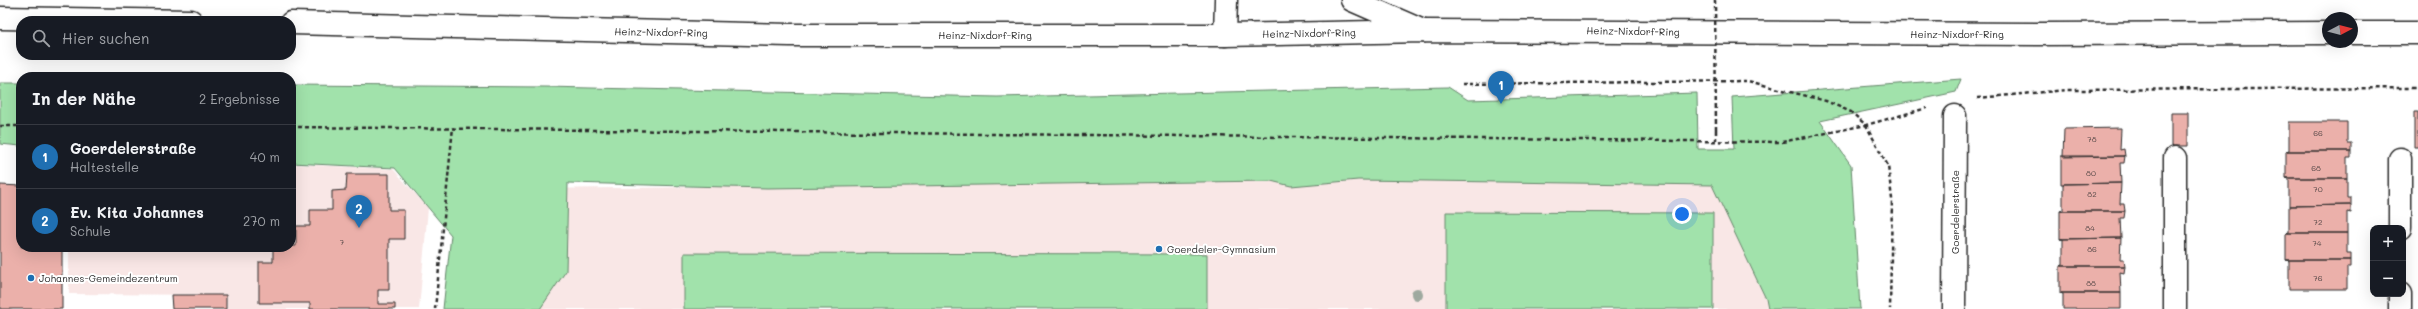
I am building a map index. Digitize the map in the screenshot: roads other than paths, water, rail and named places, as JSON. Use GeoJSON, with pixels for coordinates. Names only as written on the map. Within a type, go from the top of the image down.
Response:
{"type":"FeatureCollection","features":[{"type":"Feature","properties":{"kind":"main road"},"geometry":{"type":"LineString","coordinates":[[1225,35],[1226,0]]}},
{"type":"Feature","properties":{"kind":"main road"},"geometry":{"type":"LineString","coordinates":[[1352,0],[1423,31]]}},
{"type":"Feature","properties":{"kind":"main road"},"geometry":{"type":"LineString","coordinates":[[0,18],[16,18]]}},
{"type":"Feature","properties":{"kind":"main road","name":"Heinz-Nixdorf-Ring"},"geometry":{"type":"LineString","coordinates":[[296,23],[790,35],[1225,35],[1423,31],[2031,34],[2322,33]]}},
{"type":"Feature","properties":{"kind":"main road"},"geometry":{"type":"LineString","coordinates":[[2358,33],[2418,33]]}},
{"type":"Feature","properties":{"kind":"main road","name":"Goerdelerstraße"},"geometry":{"type":"LineString","coordinates":[[1954,309],[1955,116]]}},
{"type":"Feature","properties":{"kind":"main road"},"geometry":{"type":"LineString","coordinates":[[2175,158],[2175,309]]}},
{"type":"Feature","properties":{"kind":"main road"},"geometry":{"type":"LineString","coordinates":[[2400,159],[2400,225]]}},
{"type":"Feature","properties":{"kind":"main road"},"geometry":{"type":"LineString","coordinates":[[2400,297],[2400,309]]}},
{"type":"Feature","properties":{"kind":"place","name":"Goerdelerstraße"},"geometry":{"type":"Point","coordinates":[1501,104]}},
{"type":"Feature","properties":{"kind":"place","name":"Ev. Kita Johannes"},"geometry":{"type":"Point","coordinates":[359,228]}},
{"type":"Feature","properties":{"kind":"place","name":"Goerdeler-Gymnasium"},"geometry":{"type":"Point","coordinates":[1159,249]}},
{"type":"Feature","properties":{"kind":"place","name":"Johannes-Gemeindezentrum"},"geometry":{"type":"Point","coordinates":[31,278]}}]}
